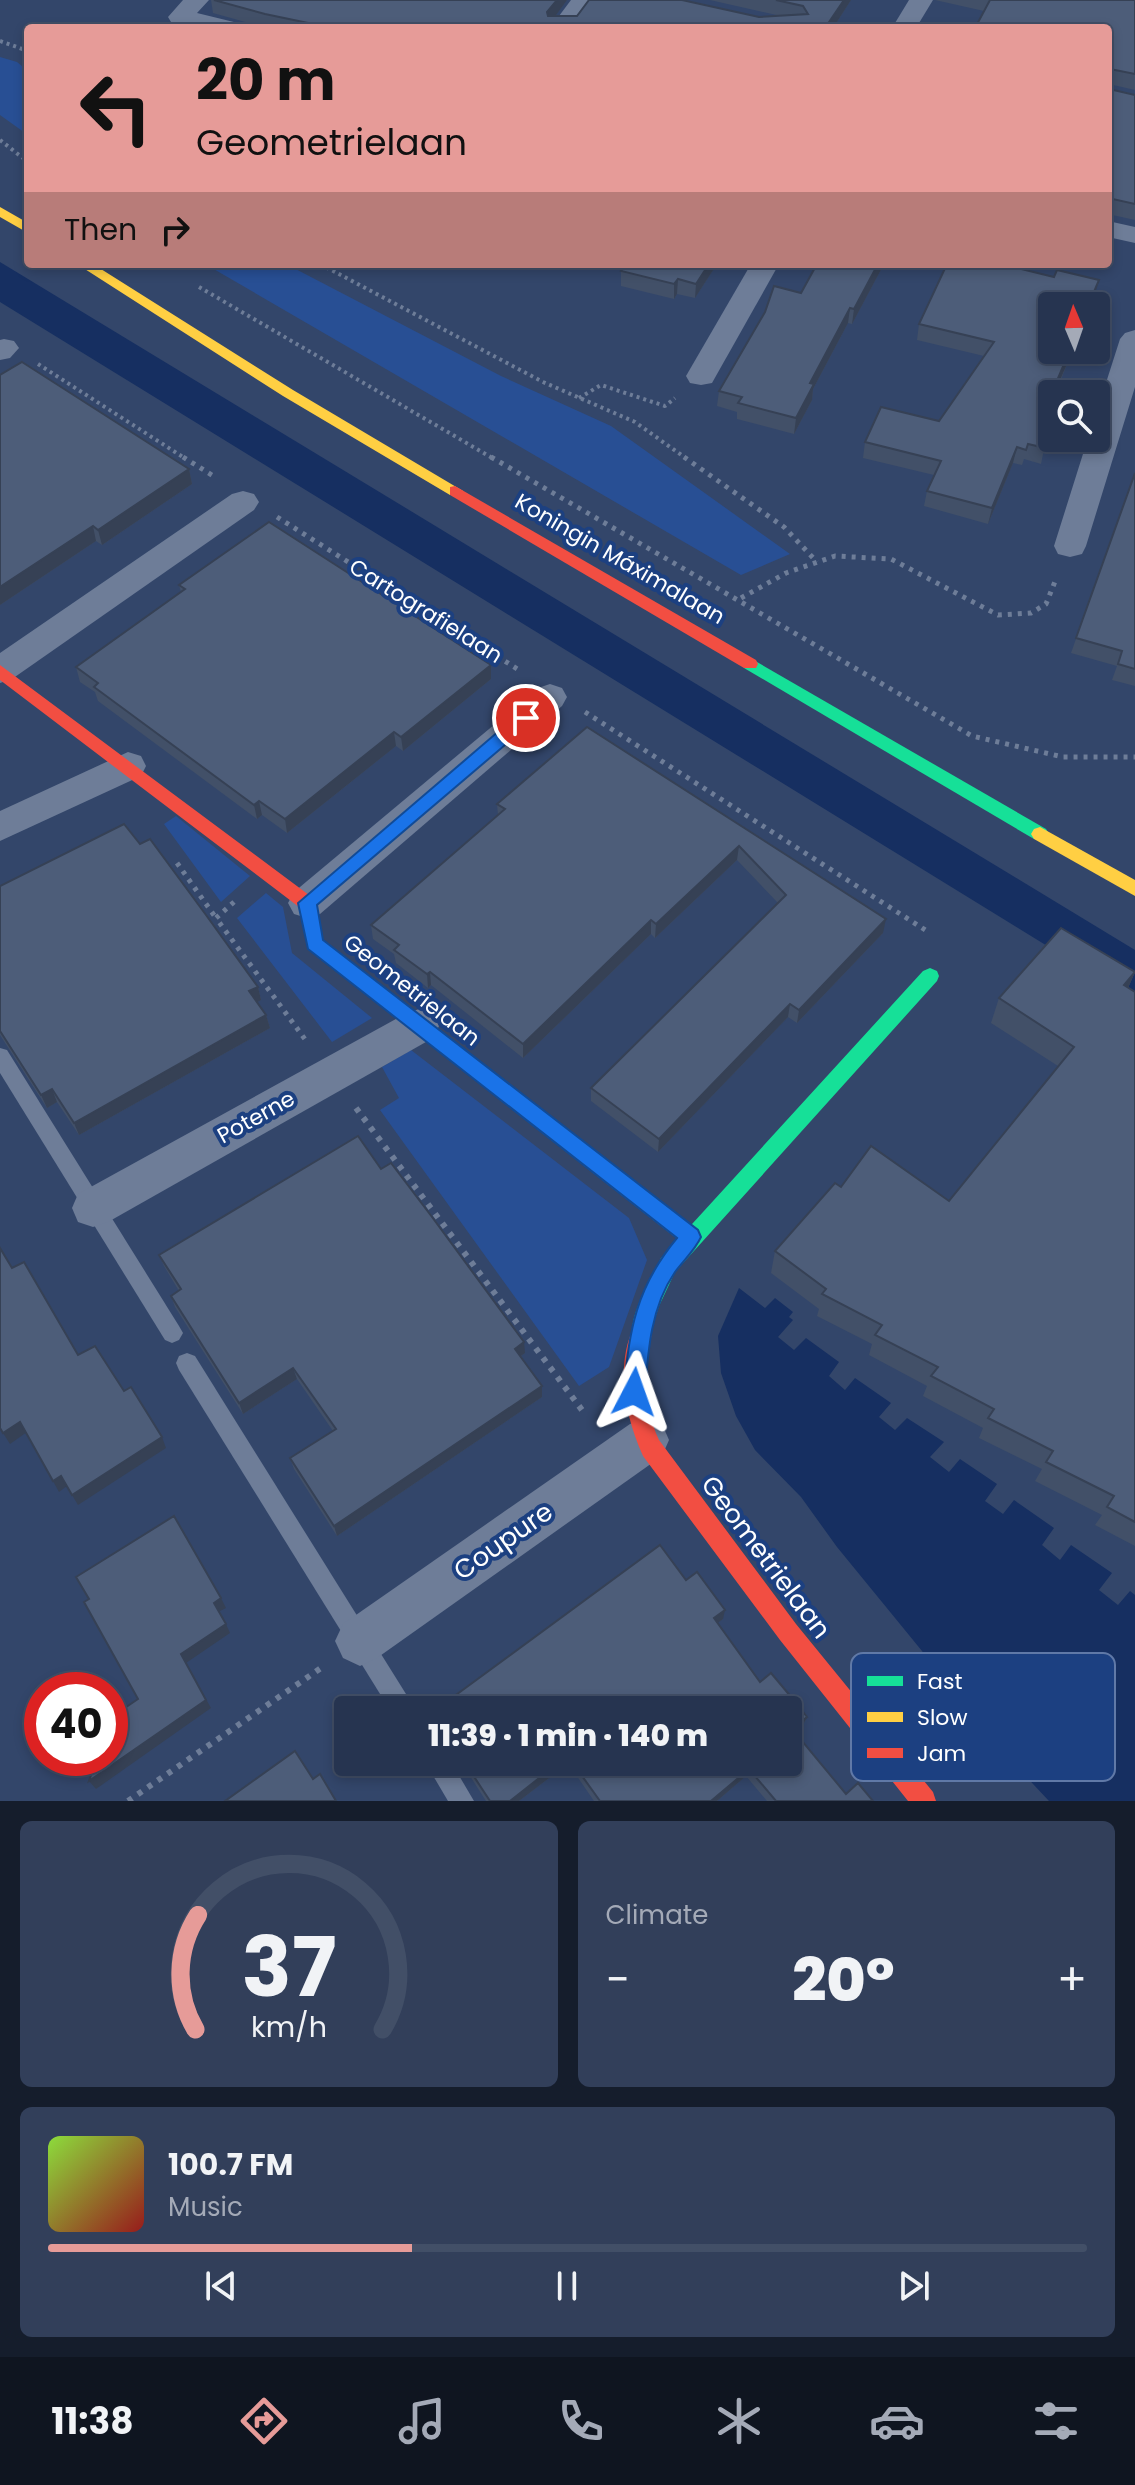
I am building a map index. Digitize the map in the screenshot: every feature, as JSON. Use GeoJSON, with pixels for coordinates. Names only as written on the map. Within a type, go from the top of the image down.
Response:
{"type":"FeatureCollection","features":[{"type":"Feature","properties":{"kind":"street"},"geometry":{"type":"LineString","coordinates":[[197,0],[180,17],[211,24]]}},
{"type":"Feature","properties":{"kind":"street"},"geometry":{"type":"LineString","coordinates":[[565,24],[584,0]]}},
{"type":"Feature","properties":{"kind":"street"},"geometry":{"type":"LineString","coordinates":[[906,24],[921,0]]}},
{"type":"Feature","properties":{"kind":"street"},"geometry":{"type":"LineString","coordinates":[[0,211],[24,226]]}},
{"type":"Feature","properties":{"kind":"street"},"geometry":{"type":"LineString","coordinates":[[1112,230],[1135,235]]}},
{"type":"Feature","properties":{"kind":"street","name":"Koningin Máximalaan"},"geometry":{"type":"LineString","coordinates":[[90,268],[288,393],[1135,889]]}},
{"type":"Feature","properties":{"kind":"street"},"geometry":{"type":"LineString","coordinates":[[701,376],[763,268]]}},
{"type":"Feature","properties":{"kind":"street"},"geometry":{"type":"LineString","coordinates":[[1070,546],[1135,339]]}},
{"type":"Feature","properties":{"kind":"street"},"geometry":{"type":"LineString","coordinates":[[233,492],[0,670],[307,903],[553,694]]}},
{"type":"Feature","properties":{"kind":"street"},"geometry":{"type":"LineString","coordinates":[[0,827],[128,766]]}},
{"type":"Feature","properties":{"kind":"street","name":"Geometrielaan"},"geometry":{"type":"LineString","coordinates":[[307,903],[314,943],[691,1237]]}},
{"type":"Feature","properties":{"kind":"street","name":"Geometrielaan"},"geometry":{"type":"LineString","coordinates":[[851,1709],[751,1584],[633,1450],[638,1343],[653,1291],[668,1265],[930,976]]}},
{"type":"Feature","properties":{"kind":"street","name":"Poterne"},"geometry":{"type":"LineString","coordinates":[[93,1208],[419,1026]]}},
{"type":"Feature","properties":{"kind":"street","name":"Coupure"},"geometry":{"type":"LineString","coordinates":[[360,1641],[633,1450]]}},
{"type":"Feature","properties":{"kind":"street","name":"Geometrielaan"},"geometry":{"type":"LineString","coordinates":[[908,1781],[924,1801]]}},
{"type":"Feature","properties":{"kind":"lane"},"geometry":{"type":"LineString","coordinates":[[0,1056],[172,1333]]}},
{"type":"Feature","properties":{"kind":"lane"},"geometry":{"type":"LineString","coordinates":[[187,1363],[395,1696]]}},
{"type":"Feature","properties":{"kind":"lane"},"geometry":{"type":"LineString","coordinates":[[446,1776],[462,1801]]}},
{"type":"Feature","properties":{"kind":"path"},"geometry":{"type":"LineString","coordinates":[[0,41],[24,50]]}},
{"type":"Feature","properties":{"kind":"path"},"geometry":{"type":"LineString","coordinates":[[0,140],[24,159]]}},
{"type":"Feature","properties":{"kind":"path"},"geometry":{"type":"LineString","coordinates":[[328,268],[578,398],[635,422],[784,527],[817,562]]}},
{"type":"Feature","properties":{"kind":"path","name":"Koningin Máximalaan"},"geometry":{"type":"LineString","coordinates":[[189,282],[972,736],[1063,757],[1135,757]]}},
{"type":"Feature","properties":{"kind":"path"},"geometry":{"type":"LineString","coordinates":[[36,363],[233,492]]}},
{"type":"Feature","properties":{"kind":"path"},"geometry":{"type":"LineString","coordinates":[[578,398],[601,385],[665,406]]}},
{"type":"Feature","properties":{"kind":"path","name":"Cartografielaan"},"geometry":{"type":"LineString","coordinates":[[275,515],[934,935],[942,950],[941,963],[930,976]]}},
{"type":"Feature","properties":{"kind":"path"},"geometry":{"type":"LineString","coordinates":[[740,599],[786,573],[835,556],[891,559],[998,615],[1013,616],[1031,613],[1046,604],[1070,546]]}},
{"type":"Feature","properties":{"kind":"path"},"geometry":{"type":"LineString","coordinates":[[268,872],[216,918],[331,1075],[633,1450]]}},
{"type":"Feature","properties":{"kind":"path"},"geometry":{"type":"LineString","coordinates":[[128,1801],[360,1641]]}},
{"type":"Feature","properties":{"kind":"shaded area"},"geometry":{"type":"Polygon","coordinates":[[[0,57],[24,68],[24,132],[0,115],[0,57]]]}},
{"type":"Feature","properties":{"kind":"shaded area"},"geometry":{"type":"Polygon","coordinates":[[[0,262],[1135,950],[1135,1000],[0,302],[0,262]]]}},
{"type":"Feature","properties":{"kind":"shaded area"},"geometry":{"type":"Polygon","coordinates":[[[212,268],[294,268],[501,376],[611,426],[790,554],[741,575],[212,268]]]}},
{"type":"Feature","properties":{"kind":"shaded area"},"geometry":{"type":"Polygon","coordinates":[[[176,816],[250,876],[221,902],[164,824],[176,816]]]}},
{"type":"Feature","properties":{"kind":"shaded area"},"geometry":{"type":"Polygon","coordinates":[[[266,893],[283,907],[292,953],[372,1018],[332,1042],[237,918],[266,893]]]}},
{"type":"Feature","properties":{"kind":"shaded area"},"geometry":{"type":"Polygon","coordinates":[[[411,1050],[629,1218],[647,1260],[609,1367],[579,1386],[380,1110],[399,1098],[382,1067],[411,1050]]]}},
{"type":"Feature","properties":{"kind":"shaded area"},"geometry":{"type":"Polygon","coordinates":[[[739,1288],[765,1308],[775,1298],[793,1312],[789,1317],[793,1320],[778,1337],[794,1350],[806,1338],[839,1362],[829,1376],[845,1390],[855,1378],[891,1403],[879,1417],[895,1430],[907,1418],[944,1442],[930,1457],[949,1472],[960,1459],[997,1484],[985,1501],[1003,1514],[1014,1500],[1054,1528],[1042,1545],[1060,1560],[1071,1545],[1112,1573],[1099,1590],[1118,1605],[1130,1591],[1135,1595],[1135,1801],[1049,1801],[1030,1781],[1115,1781],[1115,1653],[923,1653],[837,1547],[801,1497],[755,1450],[736,1416],[721,1373],[718,1336],[739,1288]]]}},
{"type":"Feature","properties":{"kind":"building"},"geometry":{"type":"Polygon","coordinates":[[[214,0],[557,0],[547,12],[548,16],[577,16],[589,0],[682,0],[759,17],[808,14],[803,6],[776,0],[844,0],[828,24],[313,24],[214,0]]]}},
{"type":"Feature","properties":{"kind":"building"},"geometry":{"type":"Polygon","coordinates":[[[990,0],[1135,0],[1135,74],[1112,69],[1112,24],[977,24],[990,0]]]}},
{"type":"Feature","properties":{"kind":"building"},"geometry":{"type":"Polygon","coordinates":[[[1112,90],[1135,95],[1135,204],[1112,199],[1112,90]]]}},
{"type":"Feature","properties":{"kind":"building"},"geometry":{"type":"Polygon","coordinates":[[[623,268],[706,268],[696,284],[678,279],[674,284],[621,271],[623,268]]]}},
{"type":"Feature","properties":{"kind":"building"},"geometry":{"type":"Polygon","coordinates":[[[815,268],[876,268],[854,309],[850,308],[810,383],[814,384],[796,418],[738,403],[742,397],[719,391],[765,312],[774,286],[801,293],[815,268]]]}},
{"type":"Feature","properties":{"kind":"building"},"geometry":{"type":"Polygon","coordinates":[[[945,268],[1017,268],[1054,277],[1057,270],[1099,280],[1094,292],[1038,292],[1038,364],[1064,364],[1057,380],[1038,380],[1038,446],[1028,444],[1026,450],[1017,447],[992,508],[927,491],[941,461],[865,442],[881,407],[939,421],[994,342],[919,324],[945,268]]]}},
{"type":"Feature","properties":{"kind":"building"},"geometry":{"type":"Polygon","coordinates":[[[22,362],[189,469],[98,530],[93,526],[0,587],[0,375],[22,362]]]}},
{"type":"Feature","properties":{"kind":"building"},"geometry":{"type":"Polygon","coordinates":[[[1135,473],[1135,669],[1118,664],[1122,651],[1076,638],[1135,473]]]}},
{"type":"Feature","properties":{"kind":"building"},"geometry":{"type":"Polygon","coordinates":[[[269,522],[491,665],[401,737],[394,732],[285,819],[259,801],[254,805],[94,687],[98,683],[76,667],[185,589],[179,585],[269,522]]]}},
{"type":"Feature","properties":{"kind":"building"},"geometry":{"type":"Polygon","coordinates":[[[587,727],[886,919],[799,1010],[790,1004],[659,1139],[591,1088],[786,895],[739,846],[656,924],[651,920],[523,1044],[430,972],[427,974],[394,950],[399,945],[371,925],[505,809],[497,804],[587,727]]]}},
{"type":"Feature","properties":{"kind":"building"},"geometry":{"type":"Polygon","coordinates":[[[124,824],[140,844],[150,839],[258,987],[249,991],[266,1015],[74,1123],[52,1089],[41,1095],[0,1031],[0,886],[124,824]]]}},
{"type":"Feature","properties":{"kind":"building"},"geometry":{"type":"Polygon","coordinates":[[[1061,928],[1135,972],[1124,985],[1135,992],[1135,1522],[1107,1507],[1114,1496],[1046,1462],[1053,1451],[988,1418],[994,1409],[931,1376],[938,1367],[875,1335],[882,1325],[822,1294],[826,1289],[775,1251],[835,1183],[841,1187],[871,1146],[949,1201],[1074,1047],[999,998],[1061,928]]]}},
{"type":"Feature","properties":{"kind":"building"},"geometry":{"type":"Polygon","coordinates":[[[358,1136],[381,1169],[391,1163],[524,1342],[515,1349],[542,1386],[334,1526],[290,1458],[336,1429],[293,1368],[239,1403],[171,1296],[181,1289],[159,1255],[358,1136]]]}},
{"type":"Feature","properties":{"kind":"building"},"geometry":{"type":"Polygon","coordinates":[[[0,1248],[12,1268],[24,1262],[78,1355],[95,1346],[124,1391],[131,1387],[162,1437],[72,1495],[61,1476],[53,1481],[20,1422],[3,1433],[0,1428],[0,1248]]]}},
{"type":"Feature","properties":{"kind":"building"},"geometry":{"type":"Polygon","coordinates":[[[174,1516],[221,1598],[214,1603],[226,1624],[181,1654],[206,1700],[128,1754],[128,1706],[138,1699],[128,1681],[128,1672],[123,1672],[84,1602],[89,1599],[76,1577],[174,1516]]]}},
{"type":"Feature","properties":{"kind":"building"},"geometry":{"type":"Polygon","coordinates":[[[660,1545],[686,1580],[697,1572],[725,1610],[714,1618],[760,1682],[771,1673],[790,1696],[455,1696],[660,1545]]]}},
{"type":"Feature","properties":{"kind":"building"},"geometry":{"type":"Polygon","coordinates":[[[802,1741],[846,1794],[858,1783],[873,1801],[776,1801],[755,1776],[802,1776],[802,1741]]]}},
{"type":"Feature","properties":{"kind":"building"},"geometry":{"type":"Polygon","coordinates":[[[295,1751],[313,1779],[320,1774],[336,1801],[225,1801],[295,1751]]]}},
{"type":"Feature","properties":{"kind":"building"},"geometry":{"type":"Polygon","coordinates":[[[474,1776],[542,1776],[510,1801],[490,1801],[474,1776]]]}},
{"type":"Feature","properties":{"kind":"building"},"geometry":{"type":"Polygon","coordinates":[[[582,1776],[741,1776],[711,1801],[600,1801],[582,1776]]]}},
{"type":"Feature","properties":{"kind":"traffic: fast"},"geometry":{"type":"LineString","coordinates":[[750,664],[1040,834]]}},
{"type":"Feature","properties":{"kind":"traffic: fast"},"geometry":{"type":"LineString","coordinates":[[641,1333],[649,1305],[668,1265],[930,976]]}},
{"type":"Feature","properties":{"kind":"traffic: slow"},"geometry":{"type":"LineString","coordinates":[[0,211],[24,226]]}},
{"type":"Feature","properties":{"kind":"traffic: slow"},"geometry":{"type":"LineString","coordinates":[[90,268],[288,393],[455,491]]}},
{"type":"Feature","properties":{"kind":"traffic: slow"},"geometry":{"type":"LineString","coordinates":[[1040,834],[1135,889]]}},
{"type":"Feature","properties":{"kind":"traffic: slow"},"geometry":{"type":"LineString","coordinates":[[506,1093],[691,1237]]}},
{"type":"Feature","properties":{"kind":"traffic: jam"},"geometry":{"type":"LineString","coordinates":[[455,491],[750,664]]}},
{"type":"Feature","properties":{"kind":"traffic: jam"},"geometry":{"type":"LineString","coordinates":[[0,671],[307,903],[314,943],[506,1093]]}},
{"type":"Feature","properties":{"kind":"traffic: jam"},"geometry":{"type":"LineString","coordinates":[[641,1333],[636,1362],[637,1406],[651,1448],[788,1632],[851,1710]]}},
{"type":"Feature","properties":{"kind":"traffic: jam"},"geometry":{"type":"LineString","coordinates":[[908,1781],[924,1801]]}},
{"type":"Feature","properties":{"kind":"route"},"geometry":{"type":"LineString","coordinates":[[526,718],[307,903],[314,943],[691,1237],[668,1265],[653,1291],[638,1343],[634,1392]]}}]}
